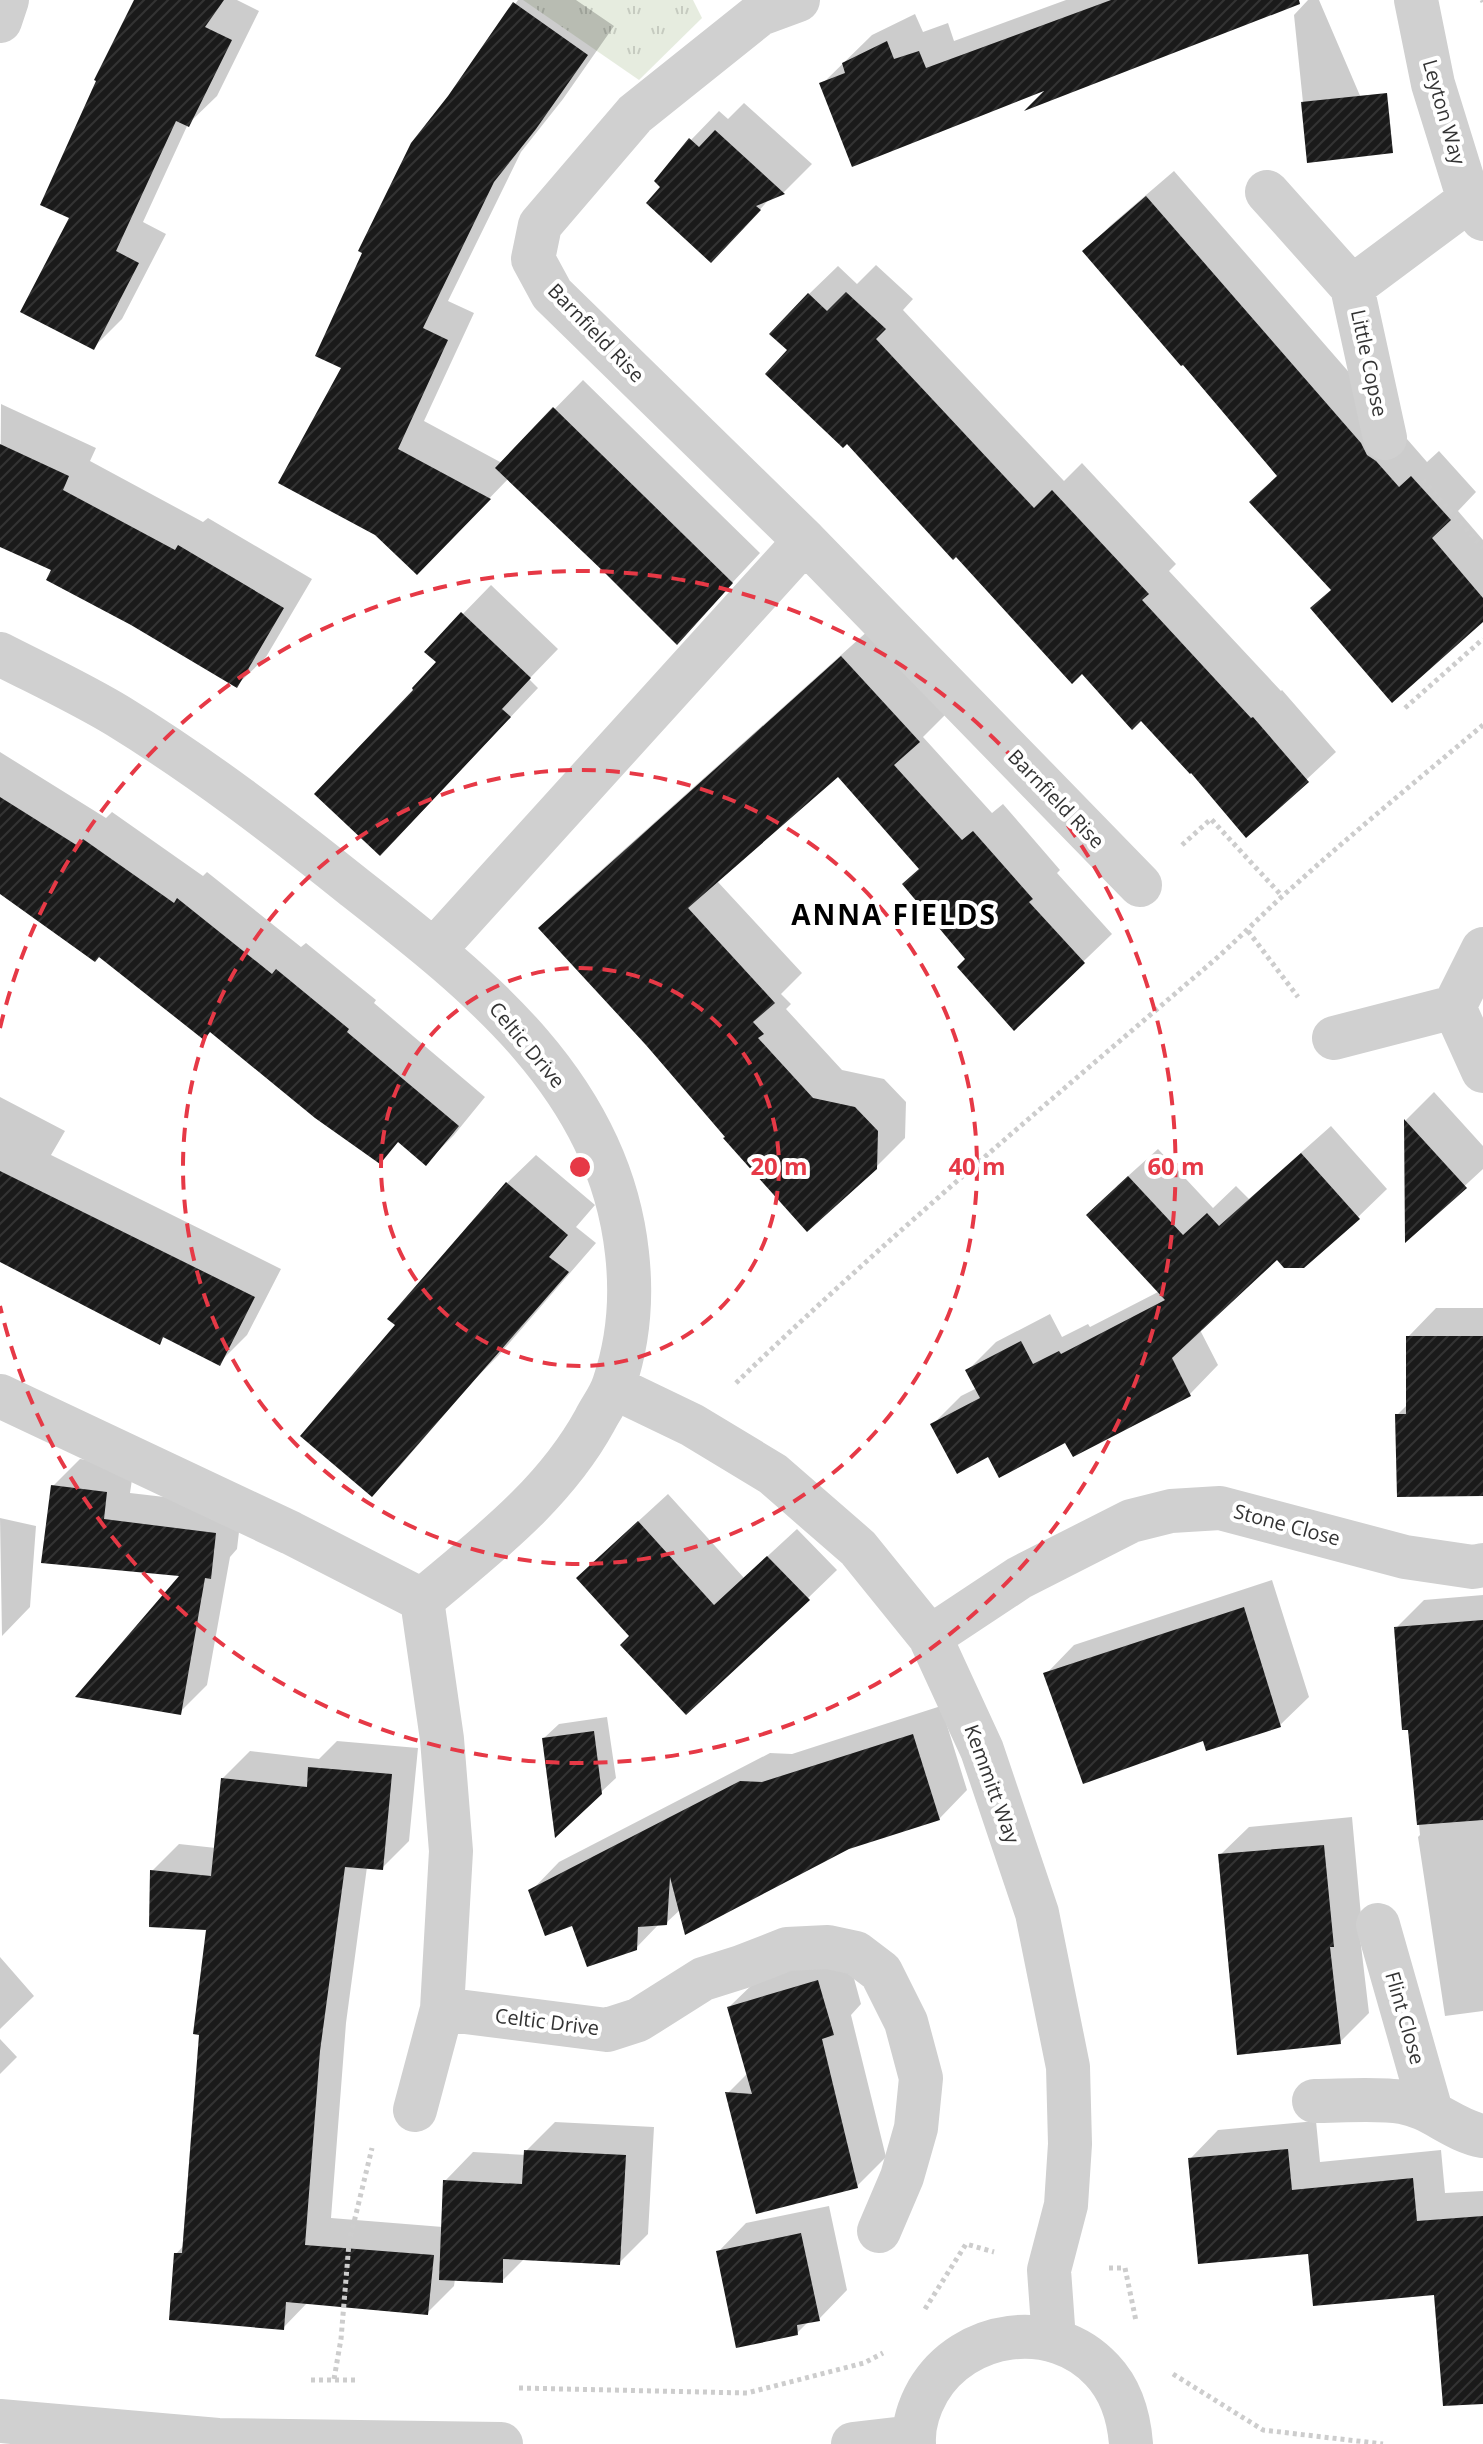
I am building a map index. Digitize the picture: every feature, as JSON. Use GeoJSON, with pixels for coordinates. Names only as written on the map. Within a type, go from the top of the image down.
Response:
{"type":"FeatureCollection","features":[{"type":"Feature","properties":{"kind":"street"},"geometry":{"type":"LineString","coordinates":[[0,21],[7,0]]}},
{"type":"Feature","properties":{"kind":"street","name":"Leyton Way"},"geometry":{"type":"LineString","coordinates":[[1416,0],[1433,84],[1476,210]]}},
{"type":"Feature","properties":{"kind":"street","name":"Barnfield Rise"},"geometry":{"type":"LineString","coordinates":[[771,5],[635,114],[540,225],[533,259],[552,294],[805,541],[1140,885]]}},
{"type":"Feature","properties":{"kind":"street","name":"Little Copse"},"geometry":{"type":"LineString","coordinates":[[1267,192],[1352,287],[1385,438]]}},
{"type":"Feature","properties":{"kind":"street","name":"Little Copse"},"geometry":{"type":"LineString","coordinates":[[1352,287],[1476,210]]}},
{"type":"Feature","properties":{"kind":"street"},"geometry":{"type":"LineString","coordinates":[[435,949],[805,541]]}},
{"type":"Feature","properties":{"kind":"street","name":"Celtic Drive"},"geometry":{"type":"LineString","coordinates":[[0,654],[116,714],[222,784],[435,949],[512,1021],[552,1069],[582,1115],[607,1166],[623,1218],[630,1277],[627,1337],[613,1387],[580,1448],[535,1503],[422,1600]]}},
{"type":"Feature","properties":{"kind":"street"},"geometry":{"type":"LineString","coordinates":[[1334,1038],[1454,1007],[1483,949]]}},
{"type":"Feature","properties":{"kind":"street"},"geometry":{"type":"LineString","coordinates":[[1454,1007],[1483,1071]]}},
{"type":"Feature","properties":{"kind":"street","name":"Kemmitt Way"},"geometry":{"type":"LineString","coordinates":[[613,1387],[692,1425],[773,1474],[858,1548],[930,1637],[982,1750],[1037,1913],[1068,2067],[1070,2144],[1066,2205],[1049,2270],[1054,2340]]}},
{"type":"Feature","properties":{"kind":"street"},"geometry":{"type":"LineString","coordinates":[[0,1396],[291,1533],[422,1600],[442,1739],[451,1851],[442,2009],[415,2110]]}},
{"type":"Feature","properties":{"kind":"street","name":"Stone Close"},"geometry":{"type":"LineString","coordinates":[[930,1637],[1019,1578],[1131,1521],[1171,1511],[1220,1508],[1405,1557],[1473,1567],[1483,1565]]}},
{"type":"Feature","properties":{"kind":"street","name":"Flint Close"},"geometry":{"type":"LineString","coordinates":[[1378,1925],[1431,2111]]}},
{"type":"Feature","properties":{"kind":"street","name":"Celtic Drive"},"geometry":{"type":"LineString","coordinates":[[442,2009],[607,2030],[638,2020],[703,1979],[787,1949],[828,1947],[856,1953],[881,1972],[906,2022],[921,2078],[916,2128],[902,2177],[879,2231]]}},
{"type":"Feature","properties":{"kind":"street"},"geometry":{"type":"LineString","coordinates":[[1314,2101],[1402,2102],[1431,2111],[1470,2134],[1483,2136]]}},
{"type":"Feature","properties":{"kind":"street"},"geometry":{"type":"LineString","coordinates":[[853,2444],[913,2440],[920,2405],[936,2376],[960,2355],[989,2341],[1022,2336],[1054,2340],[1080,2352],[1103,2371],[1119,2395],[1129,2422],[1131,2444]]}},
{"type":"Feature","properties":{"kind":"street"},"geometry":{"type":"LineString","coordinates":[[0,2421],[129,2439],[501,2444]]}},
{"type":"Feature","properties":{"kind":"path"},"geometry":{"type":"LineString","coordinates":[[1385,438],[1483,548]]}},
{"type":"Feature","properties":{"kind":"path"},"geometry":{"type":"LineString","coordinates":[[1405,708],[1483,639]]}},
{"type":"Feature","properties":{"kind":"path"},"geometry":{"type":"LineString","coordinates":[[692,1425],[790,1330],[1248,931],[1282,896],[1483,725]]}},
{"type":"Feature","properties":{"kind":"path"},"geometry":{"type":"LineString","coordinates":[[1140,885],[1211,819],[1282,896]]}},
{"type":"Feature","properties":{"kind":"path"},"geometry":{"type":"LineString","coordinates":[[1248,931],[1334,1038]]}},
{"type":"Feature","properties":{"kind":"path"},"geometry":{"type":"LineString","coordinates":[[334,2379],[341,2339],[349,2243],[382,2104],[415,2110]]}},
{"type":"Feature","properties":{"kind":"path"},"geometry":{"type":"LineString","coordinates":[[916,2321],[966,2244],[1049,2270],[1125,2268],[1138,2331]]}},
{"type":"Feature","properties":{"kind":"path"},"geometry":{"type":"LineString","coordinates":[[514,2388],[747,2393],[864,2363],[886,2351]]}},
{"type":"Feature","properties":{"kind":"path"},"geometry":{"type":"LineString","coordinates":[[1166,2364],[1175,2376],[1263,2430],[1383,2444]]}},
{"type":"Feature","properties":{"kind":"path"},"geometry":{"type":"LineString","coordinates":[[304,2380],[364,2381]]}},
{"type":"Feature","properties":{"kind":"green space"},"geometry":{"type":"Polygon","coordinates":[[[523,0],[693,0],[702,18],[639,80],[523,0]]]}},
{"type":"Feature","properties":{"kind":"building"},"geometry":{"type":"Polygon","coordinates":[[[134,0],[224,0],[205,27],[232,40],[189,127],[176,121],[116,251],[139,263],[94,350],[20,312],[69,218],[40,205],[94,80],[134,0]]]}},
{"type":"Feature","properties":{"kind":"building"},"geometry":{"type":"Polygon","coordinates":[[[1111,0],[1299,0],[1300,4],[1024,111],[1044,91],[852,167],[819,83],[845,73],[842,63],[887,41],[894,59],[919,51],[926,68],[1111,0]]]}},
{"type":"Feature","properties":{"kind":"building"},"geometry":{"type":"Polygon","coordinates":[[[513,2],[588,55],[494,182],[423,328],[448,340],[398,449],[491,499],[417,575],[375,535],[278,483],[341,368],[315,356],[362,253],[358,251],[411,143],[448,96],[513,2]]]}},
{"type":"Feature","properties":{"kind":"building"},"geometry":{"type":"Polygon","coordinates":[[[1387,93],[1393,153],[1307,163],[1301,102],[1387,93]]]}},
{"type":"Feature","properties":{"kind":"building"},"geometry":{"type":"Polygon","coordinates":[[[715,130],[785,194],[756,206],[761,210],[711,263],[646,203],[660,187],[654,181],[689,138],[699,147],[715,130]]]}},
{"type":"Feature","properties":{"kind":"building"},"geometry":{"type":"Polygon","coordinates":[[[1146,196],[1361,443],[1367,455],[1399,487],[1411,476],[1451,520],[1432,538],[1483,598],[1483,622],[1392,703],[1310,608],[1331,590],[1249,502],[1277,476],[1082,251],[1146,196]]]}},
{"type":"Feature","properties":{"kind":"building"},"geometry":{"type":"Polygon","coordinates":[[[846,292],[886,329],[876,339],[1034,508],[1052,490],[1149,594],[1142,600],[1253,717],[1309,782],[1246,838],[1191,773],[1141,721],[1132,730],[1082,674],[1072,684],[847,444],[843,448],[765,374],[787,350],[769,334],[808,293],[827,311],[846,292]]]}},
{"type":"Feature","properties":{"kind":"building"},"geometry":{"type":"Polygon","coordinates":[[[553,407],[733,583],[677,645],[495,468],[553,407]]]}},
{"type":"Feature","properties":{"kind":"building"},"geometry":{"type":"Polygon","coordinates":[[[0,444],[69,476],[63,490],[175,550],[178,545],[284,608],[237,688],[131,625],[46,580],[51,570],[0,547],[0,444]]]}},
{"type":"Feature","properties":{"kind":"building"},"geometry":{"type":"Polygon","coordinates":[[[461,612],[531,678],[502,709],[511,717],[380,856],[314,794],[436,662],[424,652],[461,612]]]}},
{"type":"Feature","properties":{"kind":"building"},"geometry":{"type":"Polygon","coordinates":[[[841,656],[920,742],[894,765],[962,840],[973,831],[1033,899],[1029,902],[1085,963],[1014,1031],[957,967],[965,959],[902,884],[919,869],[838,777],[688,908],[775,1003],[753,1022],[764,1034],[758,1038],[813,1098],[855,1107],[878,1131],[877,1169],[807,1232],[646,1045],[538,928],[841,656]]]}},
{"type":"Feature","properties":{"kind":"building"},"geometry":{"type":"Polygon","coordinates":[[[0,797],[78,846],[83,839],[174,903],[177,898],[272,974],[276,969],[459,1126],[426,1166],[398,1142],[380,1164],[315,1118],[210,1032],[204,1040],[99,957],[95,962],[0,894],[0,797]]]}},
{"type":"Feature","properties":{"kind":"building"},"geometry":{"type":"Polygon","coordinates":[[[1404,1119],[1467,1188],[1405,1243],[1404,1119]]]}},
{"type":"Feature","properties":{"kind":"building"},"geometry":{"type":"Polygon","coordinates":[[[1301,1153],[1360,1219],[1304,1268],[1284,1268],[1277,1260],[1172,1358],[1191,1396],[1073,1457],[1065,1443],[999,1478],[988,1457],[957,1474],[930,1424],[980,1398],[965,1370],[1021,1341],[1033,1364],[1059,1351],[1061,1354],[1165,1300],[1086,1215],[1128,1176],[1183,1235],[1207,1213],[1219,1226],[1301,1153]]]}},
{"type":"Feature","properties":{"kind":"building"},"geometry":{"type":"Polygon","coordinates":[[[0,1171],[255,1297],[220,1366],[163,1337],[160,1345],[0,1262],[0,1171]]]}},
{"type":"Feature","properties":{"kind":"building"},"geometry":{"type":"Polygon","coordinates":[[[506,1182],[568,1235],[549,1257],[569,1272],[372,1497],[300,1436],[395,1325],[387,1319],[506,1182]]]}},
{"type":"Feature","properties":{"kind":"building"},"geometry":{"type":"Polygon","coordinates":[[[1406,1336],[1483,1336],[1483,1496],[1397,1497],[1395,1414],[1406,1414],[1406,1336]]]}},
{"type":"Feature","properties":{"kind":"building"},"geometry":{"type":"Polygon","coordinates":[[[51,1485],[107,1492],[104,1519],[216,1533],[211,1579],[205,1578],[181,1715],[75,1697],[179,1576],[41,1563],[51,1485]]]}},
{"type":"Feature","properties":{"kind":"building"},"geometry":{"type":"Polygon","coordinates":[[[638,1521],[714,1605],[767,1556],[810,1600],[686,1715],[620,1645],[629,1636],[576,1578],[638,1521]]]}},
{"type":"Feature","properties":{"kind":"building"},"geometry":{"type":"Polygon","coordinates":[[[1244,1607],[1281,1727],[1206,1751],[1203,1741],[1083,1784],[1043,1673],[1244,1607]]]}},
{"type":"Feature","properties":{"kind":"building"},"geometry":{"type":"Polygon","coordinates":[[[1483,1620],[1483,1820],[1417,1825],[1408,1730],[1402,1730],[1394,1627],[1483,1620]]]}},
{"type":"Feature","properties":{"kind":"building"},"geometry":{"type":"Polygon","coordinates":[[[594,1731],[602,1794],[555,1838],[542,1738],[594,1731]]]}},
{"type":"Feature","properties":{"kind":"building"},"geometry":{"type":"Polygon","coordinates":[[[913,1734],[940,1820],[849,1849],[685,1935],[670,1877],[667,1925],[638,1927],[637,1950],[587,1967],[572,1926],[545,1936],[528,1890],[740,1781],[762,1782],[913,1734]]]}},
{"type":"Feature","properties":{"kind":"building"},"geometry":{"type":"Polygon","coordinates":[[[308,1767],[392,1774],[383,1870],[345,1867],[320,2051],[305,2245],[434,2255],[428,2315],[286,2302],[284,2330],[169,2320],[174,2253],[182,2253],[199,2035],[193,2034],[206,1930],[149,1927],[150,1870],[211,1876],[221,1778],[307,1787],[308,1767]]]}},
{"type":"Feature","properties":{"kind":"building"},"geometry":{"type":"Polygon","coordinates":[[[1324,1845],[1334,1947],[1330,1947],[1341,2044],[1237,2055],[1218,1854],[1324,1845]]]}},
{"type":"Feature","properties":{"kind":"building"},"geometry":{"type":"Polygon","coordinates":[[[818,1980],[834,2035],[822,2039],[858,2188],[756,2214],[725,2092],[752,2094],[727,2007],[818,1980]]]}},
{"type":"Feature","properties":{"kind":"building"},"geometry":{"type":"Polygon","coordinates":[[[1288,2149],[1292,2190],[1413,2178],[1417,2221],[1483,2216],[1483,2404],[1443,2406],[1434,2295],[1313,2306],[1308,2254],[1198,2264],[1188,2158],[1288,2149]]]}},
{"type":"Feature","properties":{"kind":"building"},"geometry":{"type":"Polygon","coordinates":[[[524,2150],[626,2155],[620,2265],[503,2259],[503,2283],[439,2280],[443,2180],[522,2184],[524,2150]]]}},
{"type":"Feature","properties":{"kind":"building"},"geometry":{"type":"Polygon","coordinates":[[[801,2233],[820,2321],[797,2325],[798,2335],[736,2348],[716,2251],[801,2233]]]}},
{"type":"Feature","properties":{"kind":"district","name":"ANNA FIELDS"},"geometry":{"type":"Point","coordinates":[894,915]}}]}
